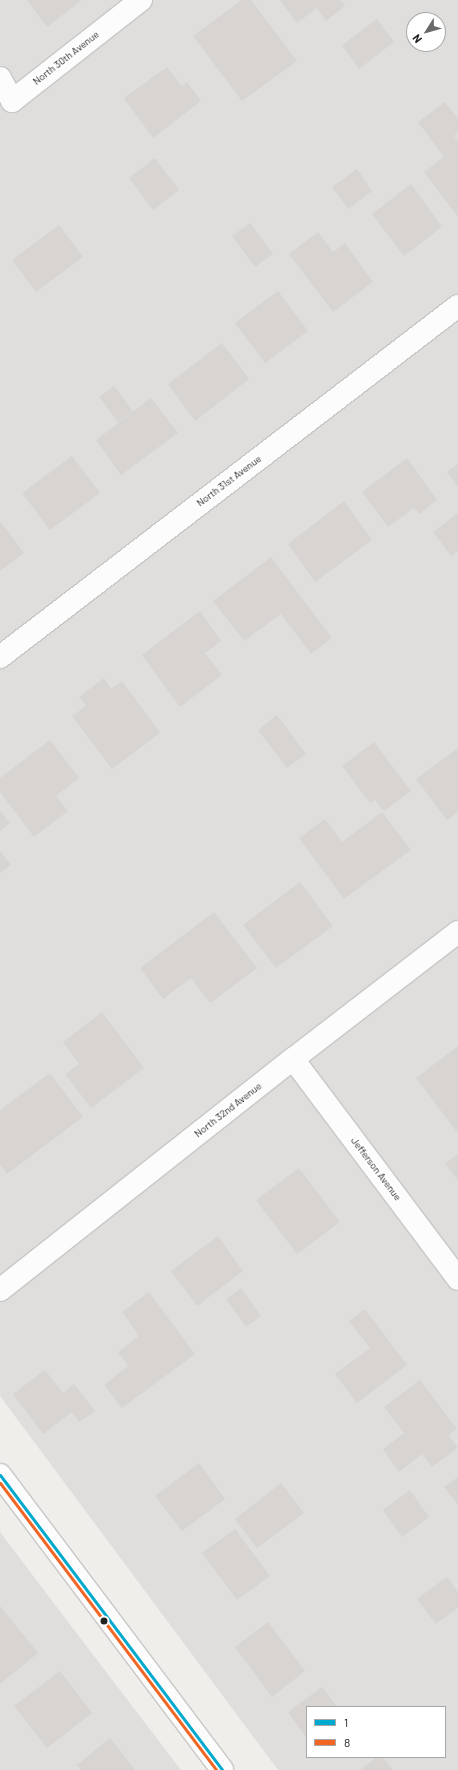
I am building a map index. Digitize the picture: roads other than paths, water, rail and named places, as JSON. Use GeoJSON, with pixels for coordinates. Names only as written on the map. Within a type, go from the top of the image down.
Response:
{"type":"FeatureCollection","features":[{"type":"Feature","properties":{"kind":"street","name":"North 30th Avenue"},"geometry":{"type":"LineString","coordinates":[[0,78],[12,101],[141,0]]}},
{"type":"Feature","properties":{"kind":"street","name":"North 31st Avenue"},"geometry":{"type":"LineString","coordinates":[[0,657],[458,306]]}},
{"type":"Feature","properties":{"kind":"street","name":"North 32nd Avenue"},"geometry":{"type":"LineString","coordinates":[[0,1290],[293,1059],[458,932]]}},
{"type":"Feature","properties":{"kind":"street","name":"Jefferson Avenue"},"geometry":{"type":"LineString","coordinates":[[293,1059],[458,1279]]}},
{"type":"Feature","properties":{"kind":"street"},"geometry":{"type":"LineString","coordinates":[[0,1475],[222,1770]]}}]}
